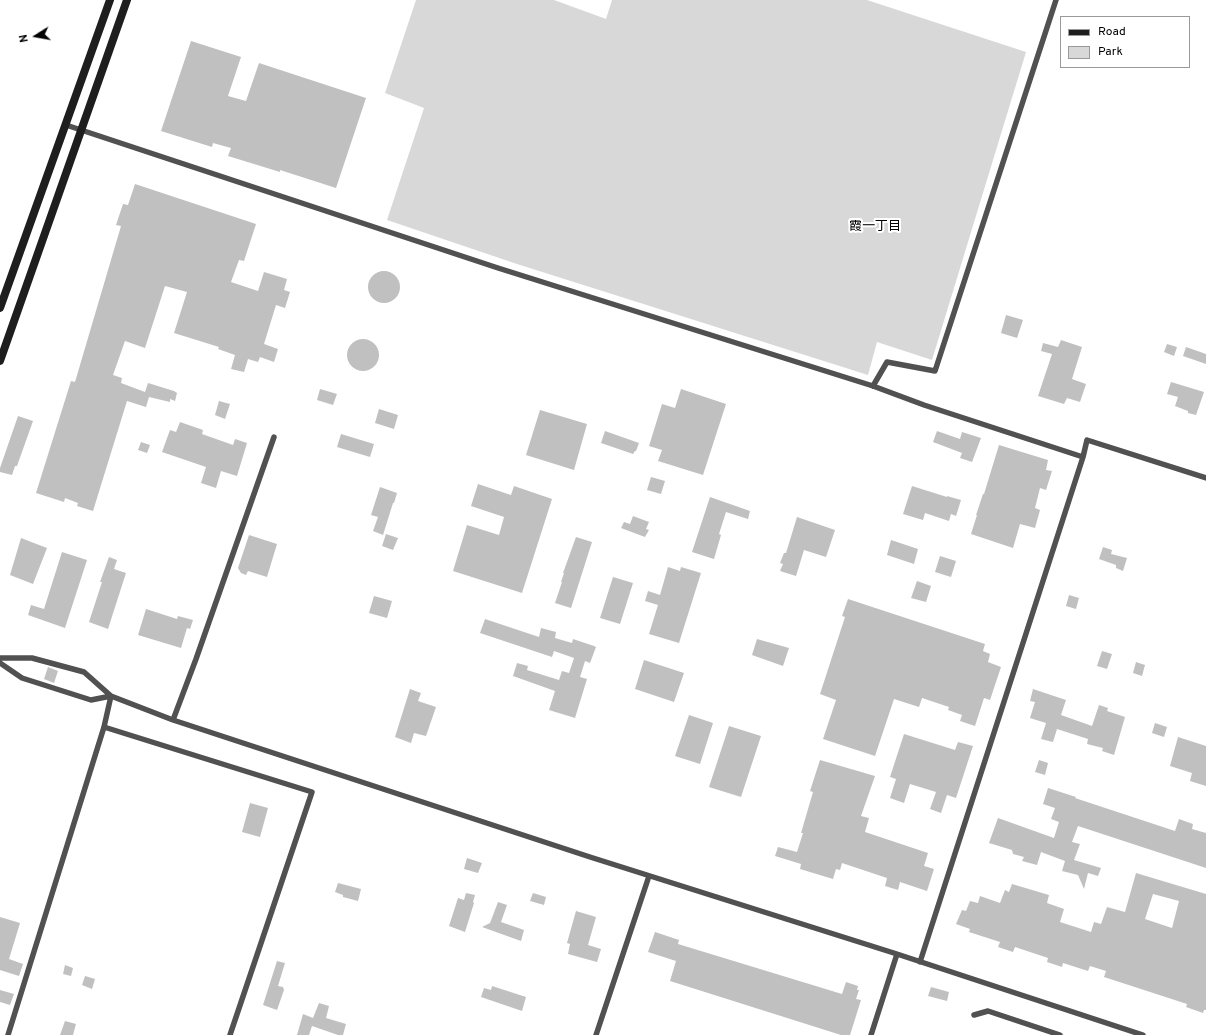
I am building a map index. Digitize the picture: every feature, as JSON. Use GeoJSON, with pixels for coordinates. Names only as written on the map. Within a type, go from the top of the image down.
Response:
{"type":"FeatureCollection","features":[{"type":"Feature","properties":{"kind":"street"},"geometry":{"type":"LineString","coordinates":[[0,308],[110,0]]}},
{"type":"Feature","properties":{"kind":"street"},"geometry":{"type":"LineString","coordinates":[[0,361],[127,0]]}},
{"type":"Feature","properties":{"kind":"lane"},"geometry":{"type":"LineString","coordinates":[[873,386],[887,362],[935,371],[1056,0]]}},
{"type":"Feature","properties":{"kind":"lane"},"geometry":{"type":"LineString","coordinates":[[66,125],[498,268],[873,386],[924,406],[1083,457]]}},
{"type":"Feature","properties":{"kind":"lane"},"geometry":{"type":"LineString","coordinates":[[173,720],[274,437]]}},
{"type":"Feature","properties":{"kind":"lane"},"geometry":{"type":"LineString","coordinates":[[920,962],[1083,457],[1087,440],[1206,478]]}},
{"type":"Feature","properties":{"kind":"lane"},"geometry":{"type":"LineString","coordinates":[[0,658],[32,658],[84,672],[111,696],[173,720],[649,876],[897,954],[1143,1035]]}},
{"type":"Feature","properties":{"kind":"lane"},"geometry":{"type":"LineString","coordinates":[[0,663],[22,678],[91,700],[111,696]]}},
{"type":"Feature","properties":{"kind":"lane"},"geometry":{"type":"LineString","coordinates":[[8,1035],[104,727],[111,696]]}},
{"type":"Feature","properties":{"kind":"lane"},"geometry":{"type":"LineString","coordinates":[[104,727],[312,792],[230,1035]]}},
{"type":"Feature","properties":{"kind":"lane"},"geometry":{"type":"LineString","coordinates":[[596,1035],[649,876]]}},
{"type":"Feature","properties":{"kind":"lane"},"geometry":{"type":"LineString","coordinates":[[870,1035],[897,954]]}},
{"type":"Feature","properties":{"kind":"lane"},"geometry":{"type":"LineString","coordinates":[[974,1014],[988,1011],[1060,1035]]}},
{"type":"Feature","properties":{"kind":"green space"},"geometry":{"type":"Polygon","coordinates":[[[416,0],[554,0],[606,19],[612,0],[867,0],[1026,52],[932,360],[877,342],[868,375],[517,264],[387,220],[424,108],[385,93],[416,0]]]}},
{"type":"Feature","properties":{"kind":"building"},"geometry":{"type":"Polygon","coordinates":[[[191,41],[241,57],[228,96],[246,101],[259,63],[366,98],[336,188],[280,170],[280,172],[228,156],[231,148],[213,143],[212,147],[161,131],[191,41]]]}},
{"type":"Feature","properties":{"kind":"building"},"geometry":{"type":"Polygon","coordinates":[[[135,184],[256,224],[244,261],[239,260],[231,282],[258,291],[264,272],[287,279],[284,290],[290,292],[285,308],[276,305],[264,344],[278,349],[274,362],[260,357],[258,362],[248,359],[244,372],[231,369],[235,355],[218,349],[219,347],[174,333],[187,292],[165,286],[145,348],[125,341],[113,375],[122,378],[121,383],[145,392],[148,383],[174,391],[177,393],[175,401],[170,399],[170,402],[149,397],[146,407],[127,401],[93,511],[77,506],[78,503],[65,498],[64,502],[36,493],[71,381],[75,382],[121,226],[116,225],[123,204],[128,205],[135,184]]]}},
{"type":"Feature","properties":{"kind":"building"},"geometry":{"type":"Polygon","coordinates":[[[384,271],[393,274],[397,278],[400,287],[397,296],[393,300],[384,303],[375,300],[371,296],[368,287],[371,278],[375,274],[384,271]]]}},
{"type":"Feature","properties":{"kind":"building"},"geometry":{"type":"Polygon","coordinates":[[[1006,315],[1023,320],[1017,338],[1001,333],[1006,315]]]}},
{"type":"Feature","properties":{"kind":"building"},"geometry":{"type":"Polygon","coordinates":[[[360,339],[366,339],[375,343],[379,355],[375,367],[366,371],[360,371],[351,367],[347,358],[347,352],[351,343],[360,339]]]}},
{"type":"Feature","properties":{"kind":"building"},"geometry":{"type":"Polygon","coordinates":[[[1061,340],[1082,347],[1072,379],[1086,384],[1080,402],[1067,398],[1064,404],[1038,396],[1052,354],[1041,351],[1043,343],[1058,347],[1061,340]]]}},
{"type":"Feature","properties":{"kind":"building"},"geometry":{"type":"Polygon","coordinates":[[[1167,344],[1177,347],[1174,356],[1164,352],[1167,344]]]}},
{"type":"Feature","properties":{"kind":"building"},"geometry":{"type":"Polygon","coordinates":[[[1186,347],[1206,354],[1206,364],[1183,356],[1186,347]]]}},
{"type":"Feature","properties":{"kind":"building"},"geometry":{"type":"Polygon","coordinates":[[[1171,382],[1204,392],[1196,415],[1188,413],[1188,411],[1175,406],[1178,397],[1167,394],[1171,382]]]}},
{"type":"Feature","properties":{"kind":"building"},"geometry":{"type":"Polygon","coordinates":[[[320,389],[337,394],[333,405],[317,400],[320,389]]]}},
{"type":"Feature","properties":{"kind":"building"},"geometry":{"type":"Polygon","coordinates":[[[681,389],[726,404],[703,475],[658,461],[662,450],[649,446],[662,404],[675,408],[681,389]]]}},
{"type":"Feature","properties":{"kind":"building"},"geometry":{"type":"Polygon","coordinates":[[[219,401],[230,404],[225,419],[215,415],[219,401]]]}},
{"type":"Feature","properties":{"kind":"building"},"geometry":{"type":"Polygon","coordinates":[[[379,409],[398,415],[394,429],[375,423],[379,409]]]}},
{"type":"Feature","properties":{"kind":"building"},"geometry":{"type":"Polygon","coordinates":[[[540,410],[587,424],[574,470],[526,455],[540,410]]]}},
{"type":"Feature","properties":{"kind":"building"},"geometry":{"type":"Polygon","coordinates":[[[18,416],[33,421],[17,466],[15,466],[12,475],[0,472],[0,468],[18,416]]]}},
{"type":"Feature","properties":{"kind":"building"},"geometry":{"type":"Polygon","coordinates":[[[180,422],[203,430],[202,434],[233,445],[235,439],[247,443],[237,476],[221,471],[216,488],[201,483],[206,467],[162,452],[170,430],[176,432],[180,422]]]}},
{"type":"Feature","properties":{"kind":"building"},"geometry":{"type":"Polygon","coordinates":[[[605,431],[639,443],[636,451],[633,454],[601,443],[605,431]]]}},
{"type":"Feature","properties":{"kind":"building"},"geometry":{"type":"Polygon","coordinates":[[[937,431],[960,439],[962,432],[981,438],[972,462],[960,458],[962,453],[933,442],[937,431]]]}},
{"type":"Feature","properties":{"kind":"building"},"geometry":{"type":"Polygon","coordinates":[[[341,434],[374,444],[370,457],[337,447],[341,434]]]}},
{"type":"Feature","properties":{"kind":"building"},"geometry":{"type":"Polygon","coordinates":[[[141,442],[150,445],[147,453],[138,450],[141,442]]]}},
{"type":"Feature","properties":{"kind":"building"},"geometry":{"type":"Polygon","coordinates":[[[999,445],[1048,460],[1046,470],[1052,471],[1046,490],[1040,488],[1035,508],[1040,510],[1035,528],[1020,524],[1013,548],[971,534],[999,445]]]}},
{"type":"Feature","properties":{"kind":"building"},"geometry":{"type":"Polygon","coordinates":[[[651,477],[665,481],[661,494],[647,490],[651,477]]]}},
{"type":"Feature","properties":{"kind":"building"},"geometry":{"type":"Polygon","coordinates":[[[478,484],[511,495],[514,486],[552,499],[522,593],[453,571],[467,525],[499,535],[504,517],[471,506],[478,484]]]}},
{"type":"Feature","properties":{"kind":"building"},"geometry":{"type":"Polygon","coordinates":[[[912,486],[961,500],[956,516],[951,514],[949,521],[925,513],[923,520],[903,514],[912,486]]]}},
{"type":"Feature","properties":{"kind":"building"},"geometry":{"type":"Polygon","coordinates":[[[380,487],[397,493],[383,535],[373,531],[378,517],[371,515],[380,487]]]}},
{"type":"Feature","properties":{"kind":"building"},"geometry":{"type":"Polygon","coordinates":[[[710,497],[750,511],[748,519],[726,512],[719,534],[721,535],[714,559],[692,552],[710,497]]]}},
{"type":"Feature","properties":{"kind":"building"},"geometry":{"type":"Polygon","coordinates":[[[633,516],[649,522],[646,529],[649,530],[645,537],[621,528],[624,522],[630,524],[633,516]]]}},
{"type":"Feature","properties":{"kind":"building"},"geometry":{"type":"Polygon","coordinates":[[[797,517],[835,530],[826,557],[804,550],[796,576],[780,571],[783,564],[780,563],[784,553],[786,553],[797,517]]]}},
{"type":"Feature","properties":{"kind":"building"},"geometry":{"type":"Polygon","coordinates":[[[386,534],[398,538],[393,550],[382,546],[386,534]]]}},
{"type":"Feature","properties":{"kind":"building"},"geometry":{"type":"Polygon","coordinates":[[[249,535],[277,544],[267,577],[248,571],[246,575],[241,573],[238,568],[249,535]]]}},
{"type":"Feature","properties":{"kind":"building"},"geometry":{"type":"Polygon","coordinates":[[[576,537],[592,542],[571,608],[555,603],[562,582],[563,573],[576,537]]]}},
{"type":"Feature","properties":{"kind":"building"},"geometry":{"type":"Polygon","coordinates":[[[21,538],[47,548],[33,584],[10,575],[21,538]]]}},
{"type":"Feature","properties":{"kind":"building"},"geometry":{"type":"Polygon","coordinates":[[[891,540],[918,549],[914,564],[887,555],[891,540]]]}},
{"type":"Feature","properties":{"kind":"building"},"geometry":{"type":"Polygon","coordinates":[[[1103,547],[1112,550],[1111,554],[1127,558],[1123,571],[1116,568],[1116,565],[1099,559],[1103,547]]]}},
{"type":"Feature","properties":{"kind":"building"},"geometry":{"type":"Polygon","coordinates":[[[62,552],[87,560],[65,628],[28,615],[31,605],[44,609],[62,552]]]}},
{"type":"Feature","properties":{"kind":"building"},"geometry":{"type":"Polygon","coordinates":[[[940,556],[956,561],[951,577],[935,572],[940,556]]]}},
{"type":"Feature","properties":{"kind":"building"},"geometry":{"type":"Polygon","coordinates":[[[109,557],[117,560],[114,569],[126,573],[108,629],[89,622],[102,582],[100,582],[109,557]]]}},
{"type":"Feature","properties":{"kind":"building"},"geometry":{"type":"Polygon","coordinates":[[[668,567],[680,571],[681,567],[701,573],[679,643],[649,634],[658,605],[645,601],[648,591],[660,595],[668,567]]]}},
{"type":"Feature","properties":{"kind":"building"},"geometry":{"type":"Polygon","coordinates":[[[613,577],[633,583],[620,624],[600,618],[613,577]]]}},
{"type":"Feature","properties":{"kind":"building"},"geometry":{"type":"Polygon","coordinates":[[[917,581],[931,586],[926,602],[911,598],[917,581]]]}},
{"type":"Feature","properties":{"kind":"building"},"geometry":{"type":"Polygon","coordinates":[[[1069,595],[1079,598],[1076,609],[1066,606],[1069,595]]]}},
{"type":"Feature","properties":{"kind":"building"},"geometry":{"type":"Polygon","coordinates":[[[374,596],[392,601],[387,618],[369,613],[374,596]]]}},
{"type":"Feature","properties":{"kind":"building"},"geometry":{"type":"Polygon","coordinates":[[[848,599],[985,644],[983,651],[990,654],[988,662],[1001,667],[990,700],[984,698],[975,726],[960,721],[962,715],[948,710],[949,707],[922,698],[919,707],[894,699],[875,756],[823,739],[836,700],[820,694],[845,617],[842,616],[848,599]]]}},
{"type":"Feature","properties":{"kind":"building"},"geometry":{"type":"Polygon","coordinates":[[[146,609],[177,619],[178,616],[193,620],[190,629],[187,628],[181,648],[138,635],[146,609]]]}},
{"type":"Feature","properties":{"kind":"building"},"geometry":{"type":"Polygon","coordinates":[[[485,619],[539,637],[541,628],[556,632],[555,638],[572,643],[573,639],[596,647],[590,663],[585,661],[580,677],[587,679],[575,718],[549,710],[555,691],[513,676],[517,663],[528,666],[527,670],[559,680],[562,671],[569,673],[574,658],[554,651],[552,657],[480,633],[485,619]]]}},
{"type":"Feature","properties":{"kind":"building"},"geometry":{"type":"Polygon","coordinates":[[[757,639],[789,648],[783,666],[752,655],[757,639]]]}},
{"type":"Feature","properties":{"kind":"building"},"geometry":{"type":"Polygon","coordinates":[[[1102,651],[1112,654],[1107,669],[1097,666],[1102,651]]]}},
{"type":"Feature","properties":{"kind":"building"},"geometry":{"type":"Polygon","coordinates":[[[644,660],[684,673],[674,702],[635,689],[644,660]]]}},
{"type":"Feature","properties":{"kind":"building"},"geometry":{"type":"Polygon","coordinates":[[[1136,662],[1145,665],[1142,676],[1133,673],[1136,662]]]}},
{"type":"Feature","properties":{"kind":"building"},"geometry":{"type":"Polygon","coordinates":[[[48,667],[58,671],[54,683],[44,679],[48,667]]]}},
{"type":"Feature","properties":{"kind":"building"},"geometry":{"type":"Polygon","coordinates":[[[410,689],[421,693],[418,701],[436,707],[426,736],[414,733],[411,743],[395,737],[410,689]]]}},
{"type":"Feature","properties":{"kind":"building"},"geometry":{"type":"Polygon","coordinates":[[[1033,689],[1066,700],[1061,715],[1092,726],[1099,705],[1108,708],[1107,711],[1125,717],[1114,755],[1102,751],[1103,748],[1087,744],[1088,739],[1057,729],[1053,742],[1041,739],[1046,723],[1030,718],[1035,702],[1030,701],[1033,689]]]}},
{"type":"Feature","properties":{"kind":"building"},"geometry":{"type":"Polygon","coordinates":[[[689,715],[713,723],[700,764],[675,756],[689,715]]]}},
{"type":"Feature","properties":{"kind":"building"},"geometry":{"type":"Polygon","coordinates":[[[1155,723],[1167,727],[1164,737],[1152,733],[1155,723]]]}},
{"type":"Feature","properties":{"kind":"building"},"geometry":{"type":"Polygon","coordinates":[[[729,726],[761,736],[741,797],[709,787],[729,726]]]}},
{"type":"Feature","properties":{"kind":"building"},"geometry":{"type":"Polygon","coordinates":[[[904,734],[955,750],[958,742],[973,746],[956,798],[947,795],[941,813],[930,809],[936,792],[910,784],[904,803],[890,798],[896,779],[890,777],[904,734]]]}},
{"type":"Feature","properties":{"kind":"building"},"geometry":{"type":"Polygon","coordinates":[[[1178,737],[1206,746],[1206,786],[1190,781],[1192,773],[1170,766],[1178,737]]]}},
{"type":"Feature","properties":{"kind":"building"},"geometry":{"type":"Polygon","coordinates":[[[820,760],[875,776],[861,816],[869,818],[865,832],[928,853],[924,866],[934,869],[927,891],[900,882],[898,890],[885,886],[887,878],[842,863],[840,870],[836,869],[833,879],[800,869],[801,864],[775,856],[778,847],[797,852],[813,792],[810,791],[820,760]]]}},
{"type":"Feature","properties":{"kind":"building"},"geometry":{"type":"Polygon","coordinates":[[[1039,760],[1048,763],[1045,775],[1035,772],[1039,760]]]}},
{"type":"Feature","properties":{"kind":"building"},"geometry":{"type":"Polygon","coordinates":[[[1048,788],[1175,831],[1179,819],[1193,824],[1192,829],[1206,833],[1206,868],[1078,826],[1072,842],[1080,844],[1074,860],[1101,868],[1098,876],[1088,873],[1084,889],[1078,875],[1062,871],[1065,861],[1041,852],[1037,865],[1022,861],[1024,857],[1013,854],[1012,850],[989,843],[998,818],[1054,838],[1059,822],[1051,819],[1055,808],[1043,804],[1048,788]]]}},
{"type":"Feature","properties":{"kind":"building"},"geometry":{"type":"Polygon","coordinates":[[[250,803],[268,808],[260,837],[242,832],[250,803]]]}},
{"type":"Feature","properties":{"kind":"building"},"geometry":{"type":"Polygon","coordinates":[[[467,858],[482,863],[478,873],[464,869],[467,858]]]}},
{"type":"Feature","properties":{"kind":"building"},"geometry":{"type":"Polygon","coordinates":[[[1136,873],[1206,894],[1206,1010],[1204,1010],[1203,1013],[1186,1007],[1187,1004],[1104,977],[1106,971],[1090,966],[1088,971],[1063,963],[1062,967],[1047,962],[1048,958],[1015,947],[1013,952],[998,947],[1000,942],[969,932],[970,929],[956,924],[962,910],[966,911],[970,901],[978,903],[980,896],[1000,903],[1005,890],[1009,892],[1012,884],[1049,895],[1047,903],[1064,909],[1060,922],[1091,932],[1094,922],[1101,924],[1107,907],[1125,912],[1136,873]],[[1153,894],[1145,919],[1172,928],[1179,901],[1153,894]]]}},
{"type":"Feature","properties":{"kind":"building"},"geometry":{"type":"Polygon","coordinates":[[[338,883],[361,889],[358,901],[343,897],[343,895],[335,892],[338,883]]]}},
{"type":"Feature","properties":{"kind":"building"},"geometry":{"type":"Polygon","coordinates":[[[466,893],[475,895],[465,932],[449,926],[458,898],[464,900],[466,893]]]}},
{"type":"Feature","properties":{"kind":"building"},"geometry":{"type":"Polygon","coordinates":[[[533,893],[546,897],[544,905],[530,901],[533,893]]]}},
{"type":"Feature","properties":{"kind":"building"},"geometry":{"type":"Polygon","coordinates":[[[498,902],[507,905],[501,922],[524,930],[521,941],[482,927],[490,923],[498,902]]]}},
{"type":"Feature","properties":{"kind":"building"},"geometry":{"type":"Polygon","coordinates":[[[576,911],[596,917],[588,945],[601,949],[597,962],[568,954],[570,944],[567,943],[576,911]]]}},
{"type":"Feature","properties":{"kind":"building"},"geometry":{"type":"Polygon","coordinates":[[[0,917],[20,923],[9,959],[23,964],[19,976],[0,970],[0,917]]]}},
{"type":"Feature","properties":{"kind":"building"},"geometry":{"type":"Polygon","coordinates":[[[655,932],[679,940],[678,944],[842,994],[846,982],[858,986],[857,990],[859,990],[856,999],[861,1000],[850,1035],[841,1035],[670,981],[676,961],[648,952],[655,932]]]}},
{"type":"Feature","properties":{"kind":"building"},"geometry":{"type":"Polygon","coordinates":[[[277,961],[285,963],[278,986],[283,987],[284,990],[277,1010],[263,1005],[277,961]]]}},
{"type":"Feature","properties":{"kind":"building"},"geometry":{"type":"Polygon","coordinates":[[[65,965],[73,968],[71,976],[63,974],[65,965]]]}},
{"type":"Feature","properties":{"kind":"building"},"geometry":{"type":"Polygon","coordinates":[[[85,976],[95,979],[92,989],[82,985],[85,976]]]}},
{"type":"Feature","properties":{"kind":"building"},"geometry":{"type":"Polygon","coordinates":[[[492,986],[526,997],[522,1011],[481,997],[484,988],[491,990],[492,986]]]}},
{"type":"Feature","properties":{"kind":"building"},"geometry":{"type":"Polygon","coordinates":[[[931,987],[949,992],[947,1001],[928,996],[931,987]]]}},
{"type":"Feature","properties":{"kind":"building"},"geometry":{"type":"Polygon","coordinates":[[[0,990],[14,994],[10,1005],[0,1002],[0,990]]]}},
{"type":"Feature","properties":{"kind":"building"},"geometry":{"type":"Polygon","coordinates":[[[319,1003],[329,1006],[326,1018],[346,1024],[343,1035],[338,1035],[312,1026],[309,1035],[297,1035],[303,1014],[313,1018],[319,1003]]]}},
{"type":"Feature","properties":{"kind":"building"},"geometry":{"type":"Polygon","coordinates":[[[65,1021],[76,1024],[73,1035],[60,1035],[65,1021]]]}},
{"type":"Feature","properties":{"kind":"district","name":"霞一丁目"},"geometry":{"type":"Point","coordinates":[875,227]}}]}
